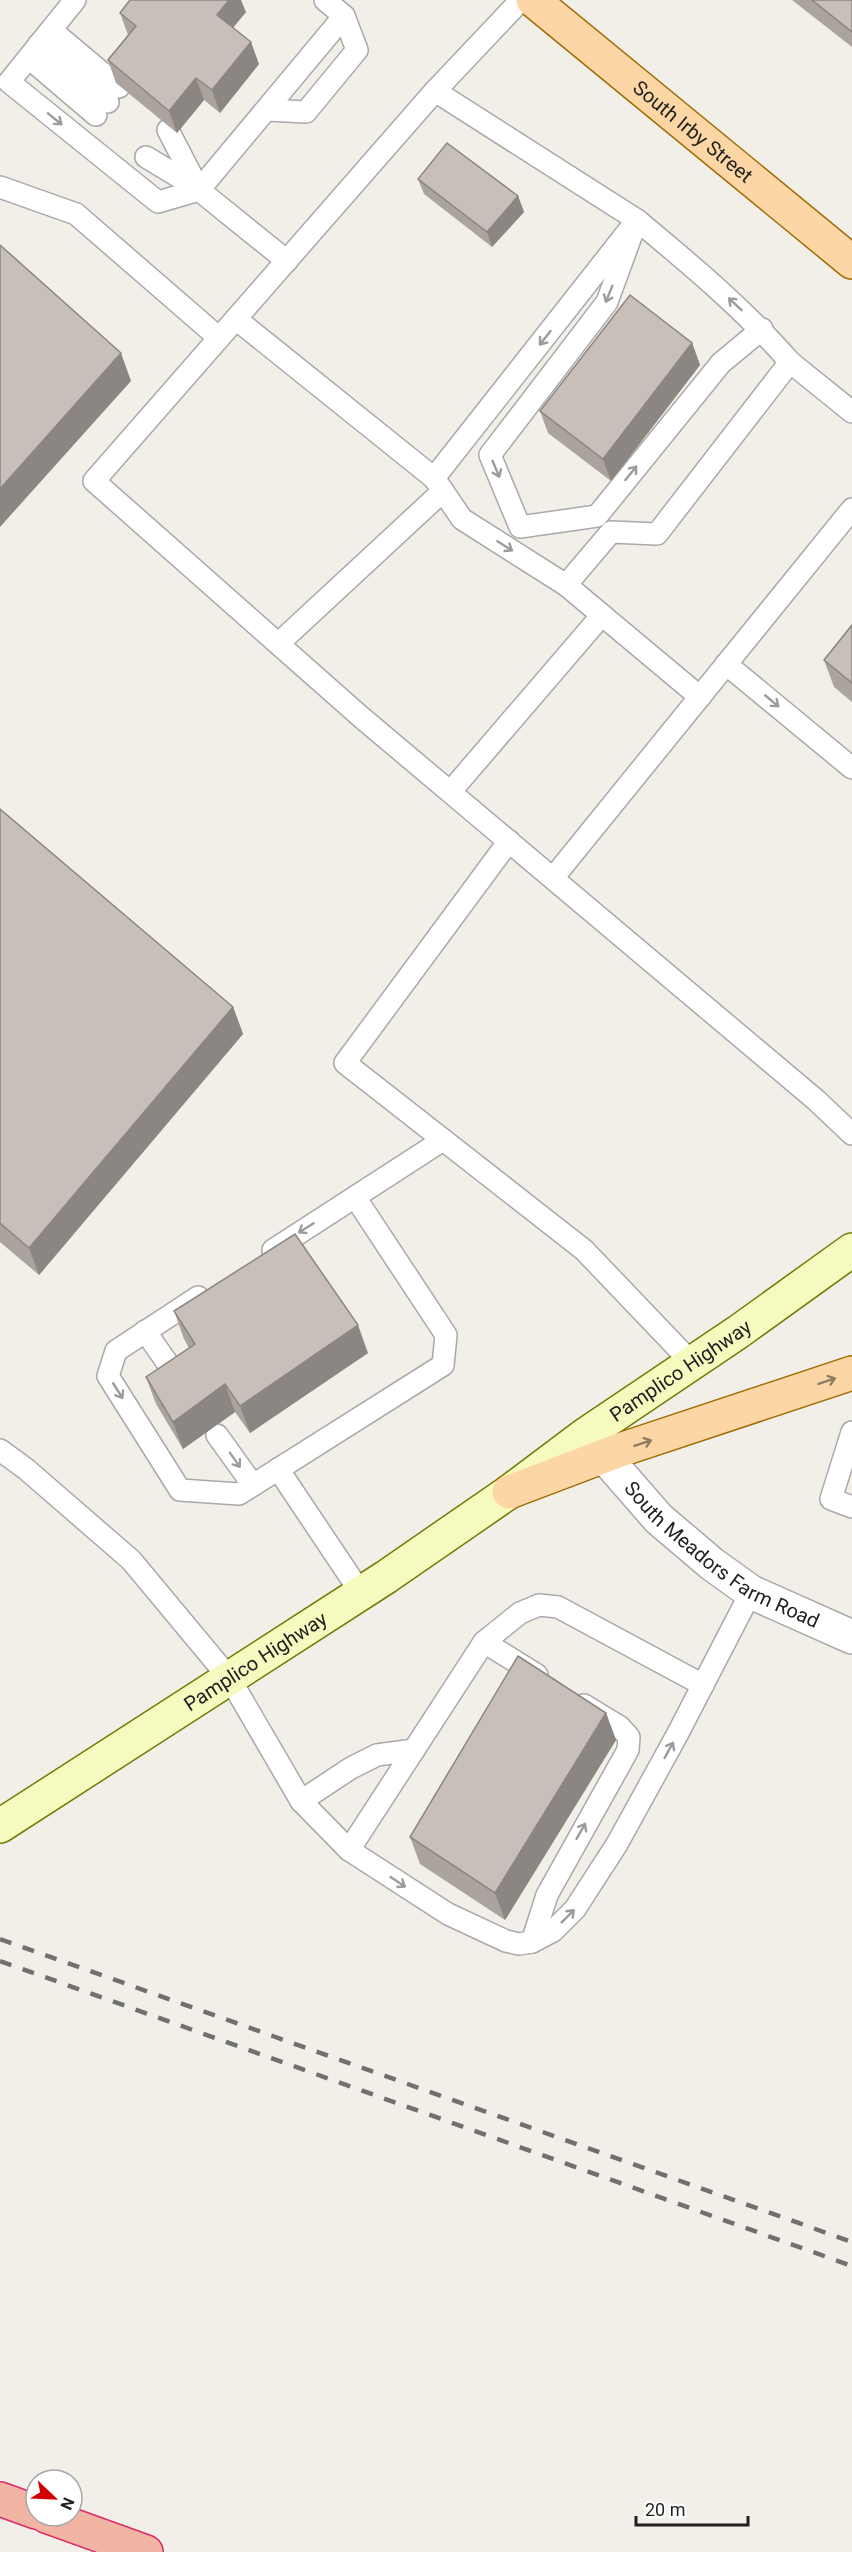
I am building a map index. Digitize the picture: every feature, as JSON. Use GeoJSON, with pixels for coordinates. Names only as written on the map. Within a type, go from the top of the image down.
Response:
{"type":"FeatureCollection","features":[{"type":"Feature","properties":{"kind":"highway"},"geometry":{"type":"LineString","coordinates":[[0,2499],[24,2508]]}},
{"type":"Feature","properties":{"kind":"highway"},"geometry":{"type":"LineString","coordinates":[[79,2528],[146,2552]]}},
{"type":"Feature","properties":{"kind":"main road","name":"South Irby Street"},"geometry":{"type":"LineString","coordinates":[[533,0],[852,262]]}},
{"type":"Feature","properties":{"kind":"main road","name":"Pamplico Highway"},"geometry":{"type":"LineString","coordinates":[[0,1826],[361,1593],[852,1250]]}},
{"type":"Feature","properties":{"kind":"main road","name":"Pamplico Highway"},"geometry":{"type":"LineString","coordinates":[[508,1492],[604,1456],[852,1373]]}},
{"type":"Feature","properties":{"kind":"street","name":"South Meadors Farm Road"},"geometry":{"type":"LineString","coordinates":[[604,1456],[659,1519],[712,1564],[751,1592],[852,1637]]}},
{"type":"Feature","properties":{"kind":"lane"},"geometry":{"type":"LineString","coordinates":[[75,0],[9,82],[158,202],[199,190],[344,16]]}},
{"type":"Feature","properties":{"kind":"lane"},"geometry":{"type":"LineString","coordinates":[[267,110],[306,112],[357,50],[344,16],[325,0]]}},
{"type":"Feature","properties":{"kind":"lane"},"geometry":{"type":"LineString","coordinates":[[521,0],[435,91],[94,481],[361,717],[816,1100],[852,1134]]}},
{"type":"Feature","properties":{"kind":"lane"},"geometry":{"type":"LineString","coordinates":[[39,44],[107,101],[39,44]]}},
{"type":"Feature","properties":{"kind":"lane"},"geometry":{"type":"LineString","coordinates":[[435,91],[637,220],[709,280],[762,329],[790,362],[852,411]]}},
{"type":"Feature","properties":{"kind":"lane"},"geometry":{"type":"LineString","coordinates":[[199,190],[157,144],[199,190],[287,261]]}},
{"type":"Feature","properties":{"kind":"lane"},"geometry":{"type":"LineString","coordinates":[[0,187],[76,214],[219,338]]}},
{"type":"Feature","properties":{"kind":"lane"},"geometry":{"type":"LineString","coordinates":[[637,220],[607,302],[490,455],[520,527],[597,516],[721,363],[762,329]]}},
{"type":"Feature","properties":{"kind":"lane"},"geometry":{"type":"LineString","coordinates":[[279,643],[439,484],[637,220]]}},
{"type":"Feature","properties":{"kind":"lane"},"geometry":{"type":"LineString","coordinates":[[236,319],[439,484],[462,519],[566,585],[700,697]]}},
{"type":"Feature","properties":{"kind":"lane"},"geometry":{"type":"LineString","coordinates":[[566,585],[611,532],[657,534],[790,362]]}},
{"type":"Feature","properties":{"kind":"lane"},"geometry":{"type":"LineString","coordinates":[[554,878],[852,509]]}},
{"type":"Feature","properties":{"kind":"lane"},"geometry":{"type":"LineString","coordinates":[[451,791],[602,615]]}},
{"type":"Feature","properties":{"kind":"lane"},"geometry":{"type":"LineString","coordinates":[[726,664],[852,768]]}},
{"type":"Feature","properties":{"kind":"lane"},"geometry":{"type":"LineString","coordinates":[[509,841],[345,1063],[584,1251],[692,1363]]}},
{"type":"Feature","properties":{"kind":"lane"},"geometry":{"type":"LineString","coordinates":[[255,1261],[443,1140]]}},
{"type":"Feature","properties":{"kind":"lane"},"geometry":{"type":"LineString","coordinates":[[215,1286],[116,1351],[108,1376],[180,1490],[239,1494],[443,1365],[446,1335],[355,1197]]}},
{"type":"Feature","properties":{"kind":"lane"},"geometry":{"type":"LineString","coordinates":[[145,1331],[186,1390]]}},
{"type":"Feature","properties":{"kind":"lane"},"geometry":{"type":"LineString","coordinates":[[852,1432],[831,1499],[852,1507]]}},
{"type":"Feature","properties":{"kind":"lane"},"geometry":{"type":"LineString","coordinates":[[218,1435],[253,1485]]}},
{"type":"Feature","properties":{"kind":"lane"},"geometry":{"type":"LineString","coordinates":[[0,1450],[26,1469],[131,1560],[230,1679],[301,1801],[349,1850],[448,1914],[506,1941],[519,1944],[532,1942],[553,1931],[575,1909],[617,1844],[704,1685],[751,1592]]}},
{"type":"Feature","properties":{"kind":"lane"},"geometry":{"type":"LineString","coordinates":[[278,1469],[361,1593]]}},
{"type":"Feature","properties":{"kind":"lane"},"geometry":{"type":"LineString","coordinates":[[349,1850],[484,1642],[520,1613],[539,1605],[558,1607],[704,1685]]}},
{"type":"Feature","properties":{"kind":"lane"},"geometry":{"type":"LineString","coordinates":[[484,1642],[620,1727],[629,1737],[628,1750],[547,1895],[532,1942]]}},
{"type":"Feature","properties":{"kind":"lane"},"geometry":{"type":"LineString","coordinates":[[301,1801],[351,1768],[377,1755],[414,1750]]}},
{"type":"Feature","properties":{"kind":"building"},"geometry":{"type":"Polygon","coordinates":[[[130,0],[229,0],[217,15],[251,42],[212,90],[196,78],[169,111],[108,60],[136,26],[120,13],[130,0]]]}},
{"type":"Feature","properties":{"kind":"building"},"geometry":{"type":"Polygon","coordinates":[[[812,0],[852,0],[852,32],[812,0]]]}},
{"type":"Feature","properties":{"kind":"building"},"geometry":{"type":"Polygon","coordinates":[[[447,143],[518,196],[487,232],[418,179],[447,143]]]}},
{"type":"Feature","properties":{"kind":"building"},"geometry":{"type":"Polygon","coordinates":[[[0,245],[121,353],[0,489],[0,245]]]}},
{"type":"Feature","properties":{"kind":"building"},"geometry":{"type":"Polygon","coordinates":[[[630,295],[692,343],[603,459],[540,411],[630,295]]]}},
{"type":"Feature","properties":{"kind":"building"},"geometry":{"type":"Polygon","coordinates":[[[852,625],[852,683],[824,660],[852,625]]]}},
{"type":"Feature","properties":{"kind":"building"},"geometry":{"type":"Polygon","coordinates":[[[0,809],[233,1007],[29,1248],[0,1223],[0,809]]]}},
{"type":"Feature","properties":{"kind":"building"},"geometry":{"type":"Polygon","coordinates":[[[295,1234],[358,1325],[240,1406],[225,1384],[173,1422],[146,1377],[195,1344],[174,1311],[295,1234]]]}},
{"type":"Feature","properties":{"kind":"building"},"geometry":{"type":"Polygon","coordinates":[[[518,1656],[606,1713],[495,1893],[410,1837],[518,1656]]]}},
{"type":"Feature","properties":{"kind":"railway"},"geometry":{"type":"LineString","coordinates":[[0,1939],[852,2242]]}},
{"type":"Feature","properties":{"kind":"railway"},"geometry":{"type":"LineString","coordinates":[[0,1961],[852,2266]]}}]}
